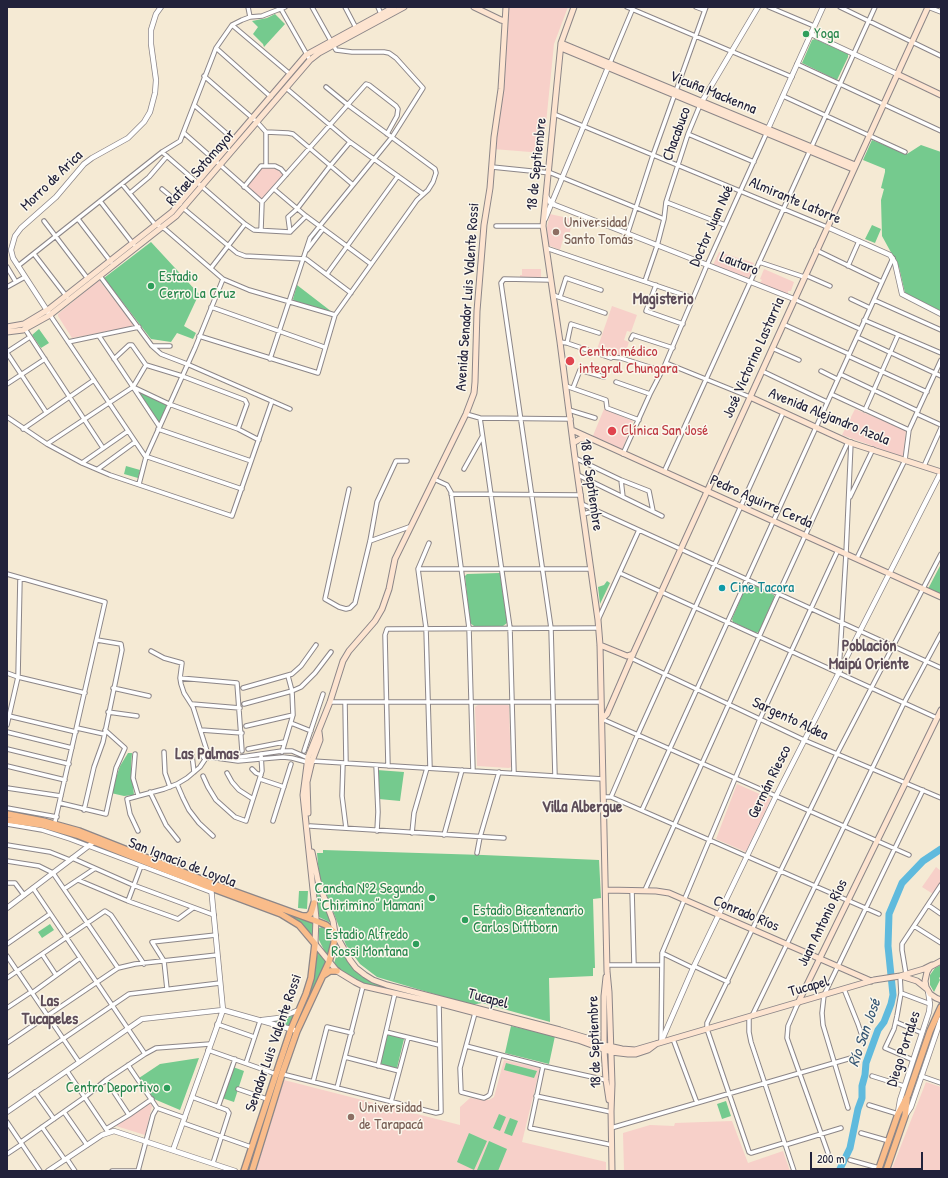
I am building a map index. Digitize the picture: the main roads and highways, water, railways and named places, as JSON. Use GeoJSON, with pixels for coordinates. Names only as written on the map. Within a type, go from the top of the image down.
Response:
{"type":"FeatureCollection","features":[{"type":"Feature","properties":{"kind":"main road","name":"Rafael Sotomayor"},"geometry":{"type":"LineString","coordinates":[[7,332],[25,329],[159,227],[182,206],[200,185],[254,121],[290,74],[308,58],[356,28],[394,7]]}},
{"type":"Feature","properties":{"kind":"main road","name":"Rafael Sotomayor"},"geometry":{"type":"LineString","coordinates":[[332,43],[404,7]]}},
{"type":"Feature","properties":{"kind":"main road"},"geometry":{"type":"LineString","coordinates":[[474,7],[505,21]]}},
{"type":"Feature","properties":{"kind":"main road","name":"Avenida Senador Luis Valente Rossi"},"geometry":{"type":"LineString","coordinates":[[316,921],[303,800],[304,780],[309,760],[320,740],[318,732],[330,702],[341,666],[346,656],[375,622],[382,609],[389,589],[395,559],[473,399],[476,382],[477,311],[484,225],[501,88],[506,7]]}},
{"type":"Feature","properties":{"kind":"main road","name":"18 de Septiembre"},"geometry":{"type":"LineString","coordinates":[[574,7],[561,45],[543,224],[599,628],[607,968],[611,1049],[611,1112]]}},
{"type":"Feature","properties":{"kind":"main road","name":"José Victorino Lastarria"},"geometry":{"type":"LineString","coordinates":[[602,719],[607,714],[804,276],[928,7]]}},
{"type":"Feature","properties":{"kind":"main road","name":"Vicuña Mackenna"},"geometry":{"type":"LineString","coordinates":[[561,45],[854,167]]}},
{"type":"Feature","properties":{"kind":"main road","name":"Rafael Sotomayor"},"geometry":{"type":"LineString","coordinates":[[218,163],[234,140],[286,88],[308,58]]}},
{"type":"Feature","properties":{"kind":"main road"},"geometry":{"type":"LineString","coordinates":[[897,74],[941,95]]}},
{"type":"Feature","properties":{"kind":"main road"},"geometry":{"type":"LineString","coordinates":[[893,84],[899,79],[905,78]]}},
{"type":"Feature","properties":{"kind":"main road","name":"Rafael Sotomayor"},"geometry":{"type":"LineString","coordinates":[[90,281],[100,276],[112,263]]}},
{"type":"Feature","properties":{"kind":"main road","name":"Rafael Sotomayor"},"geometry":{"type":"LineString","coordinates":[[7,327],[24,324],[48,313]]}},
{"type":"Feature","properties":{"kind":"main road","name":"Avenida Alejandro Azola"},"geometry":{"type":"LineString","coordinates":[[750,398],[850,442],[941,472]]}},
{"type":"Feature","properties":{"kind":"main road","name":"Pedro Aguirre Cerda"},"geometry":{"type":"LineString","coordinates":[[572,430],[941,596]]}},
{"type":"Feature","properties":{"kind":"main road"},"geometry":{"type":"LineString","coordinates":[[573,443],[580,439],[589,438]]}},
{"type":"Feature","properties":{"kind":"main road","name":"Sargento Aldea"},"geometry":{"type":"LineString","coordinates":[[600,645],[626,656],[632,656]]}},
{"type":"Feature","properties":{"kind":"main road","name":"Juan Antonio Ríos"},"geometry":{"type":"LineString","coordinates":[[798,1003],[941,710]]}},
{"type":"Feature","properties":{"kind":"main road","name":"Avenida Senador Luis Valente Rossi"},"geometry":{"type":"LineString","coordinates":[[309,760],[307,794],[313,857],[318,881],[333,921],[335,933]]}},
{"type":"Feature","properties":{"kind":"main road","name":"San Ignacio de Loyola"},"geometry":{"type":"LineString","coordinates":[[7,814],[54,826],[281,914],[299,925],[329,962]]}},
{"type":"Feature","properties":{"kind":"main road","name":"San Ignacio de Loyola"},"geometry":{"type":"LineString","coordinates":[[7,820],[54,826]]}},
{"type":"Feature","properties":{"kind":"main road","name":"San Ignacio de Loyola"},"geometry":{"type":"LineString","coordinates":[[211,888],[316,921],[326,925],[335,933]]}},
{"type":"Feature","properties":{"kind":"main road","name":"Conrado Ríos"},"geometry":{"type":"LineString","coordinates":[[606,890],[645,890],[666,892],[871,981]]}},
{"type":"Feature","properties":{"kind":"main road"},"geometry":{"type":"LineString","coordinates":[[300,916],[308,916],[311,913],[314,903]]}},
{"type":"Feature","properties":{"kind":"main road","name":"Senador Luis Valente Rossi"},"geometry":{"type":"LineString","coordinates":[[252,1171],[279,1074],[299,1010],[311,978],[316,921]]}},
{"type":"Feature","properties":{"kind":"main road","name":"Senador Luis Valente Rossi"},"geometry":{"type":"LineString","coordinates":[[294,1030],[324,975],[329,962],[335,933]]}},
{"type":"Feature","properties":{"kind":"main road","name":"Tucapel"},"geometry":{"type":"LineString","coordinates":[[335,933],[350,960],[365,975],[373,980],[475,1013],[604,1048],[622,1050],[635,1050],[871,981],[924,969],[941,961]]}},
{"type":"Feature","properties":{"kind":"main road","name":"Tucapel"},"geometry":{"type":"LineString","coordinates":[[329,962],[337,971],[354,982],[364,986],[439,1001],[590,1039],[604,1048]]}},
{"type":"Feature","properties":{"kind":"main road"},"geometry":{"type":"LineString","coordinates":[[928,990],[925,978],[932,965]]}},
{"type":"Feature","properties":{"kind":"main road","name":"18 de Septiembre"},"geometry":{"type":"LineString","coordinates":[[607,968],[604,996],[604,1048],[606,1080],[611,1112],[612,1171]]}},
{"type":"Feature","properties":{"kind":"main road"},"geometry":{"type":"LineString","coordinates":[[324,975],[330,971],[337,971]]}},
{"type":"Feature","properties":{"kind":"main road","name":"Tucapel"},"geometry":{"type":"LineString","coordinates":[[898,976],[917,981],[928,990],[932,996],[941,1000]]}},
{"type":"Feature","properties":{"kind":"main road","name":"Diego Portales"},"geometry":{"type":"LineString","coordinates":[[879,1170],[898,1114],[908,1095],[930,1031],[941,1007]]}},
{"type":"Feature","properties":{"kind":"main road"},"geometry":{"type":"LineString","coordinates":[[590,1039],[602,1036],[604,1031]]}},
{"type":"Feature","properties":{"kind":"main road","name":"Tucapel"},"geometry":{"type":"LineString","coordinates":[[611,1049],[622,1054],[632,1054],[648,1050],[659,1043]]}},
{"type":"Feature","properties":{"kind":"main road"},"geometry":{"type":"LineString","coordinates":[[611,1063],[615,1057],[622,1054]]}},
{"type":"Feature","properties":{"kind":"main road","name":"Senador Luis Valente Rossi"},"geometry":{"type":"LineString","coordinates":[[244,1171],[267,1099],[279,1074]]}},
{"type":"Feature","properties":{"kind":"main road","name":"Diego Portales"},"geometry":{"type":"LineString","coordinates":[[886,1171],[905,1116],[908,1095]]}},
{"type":"Feature","properties":{"kind":"main road"},"geometry":{"type":"LineString","coordinates":[[256,1135],[262,1137]]}},
{"type":"Feature","properties":{"kind":"waterway","name":"Río San José"},"geometry":{"type":"LineString","coordinates":[[839,1171],[850,1148],[858,1109],[862,1098],[862,1086],[866,1063],[878,1030],[884,1022],[893,995],[888,946],[889,914],[902,883],[923,861],[941,849]]}},
{"type":"Feature","properties":{"kind":"place","name":"Yoga"},"geometry":{"type":"Point","coordinates":[806,34]}},
{"type":"Feature","properties":{"kind":"place","name":"Universidad Santo Tomás"},"geometry":{"type":"Point","coordinates":[556,232]}},
{"type":"Feature","properties":{"kind":"place","name":"Estadio Cerro La Cruz"},"geometry":{"type":"Point","coordinates":[151,286]}},
{"type":"Feature","properties":{"kind":"place","name":"Centro médico integral Chungara"},"geometry":{"type":"Point","coordinates":[570,361]}},
{"type":"Feature","properties":{"kind":"place","name":"Clínica San José"},"geometry":{"type":"Point","coordinates":[612,431]}},
{"type":"Feature","properties":{"kind":"place","name":"Cine Tacora"},"geometry":{"type":"Point","coordinates":[722,588]}},
{"type":"Feature","properties":{"kind":"place","name":"Cancha Nº2 Segundo “Chirimino” Mamani"},"geometry":{"type":"Point","coordinates":[432,898]}},
{"type":"Feature","properties":{"kind":"place","name":"Estadio Bicentenario Carlos Dittborn"},"geometry":{"type":"Point","coordinates":[465,920]}},
{"type":"Feature","properties":{"kind":"place","name":"Estadio Alfredo Rossi Montana"},"geometry":{"type":"Point","coordinates":[416,944]}},
{"type":"Feature","properties":{"kind":"place","name":"Centro Deportivo"},"geometry":{"type":"Point","coordinates":[167,1088]}},
{"type":"Feature","properties":{"kind":"place","name":"Universidad de Tarapacá"},"geometry":{"type":"Point","coordinates":[351,1117]}},
{"type":"Feature","properties":{"kind":"district","name":"Magisterio"},"geometry":{"type":"Point","coordinates":[663,300]}},
{"type":"Feature","properties":{"kind":"district","name":"Población Maipú Oriente"},"geometry":{"type":"Point","coordinates":[869,656]}},
{"type":"Feature","properties":{"kind":"district","name":"Las Palmas"},"geometry":{"type":"Point","coordinates":[207,755]}},
{"type":"Feature","properties":{"kind":"district","name":"Villa Albergue"},"geometry":{"type":"Point","coordinates":[582,808]}},
{"type":"Feature","properties":{"kind":"district","name":"Las Tucapeles"},"geometry":{"type":"Point","coordinates":[50,1011]}}]}
